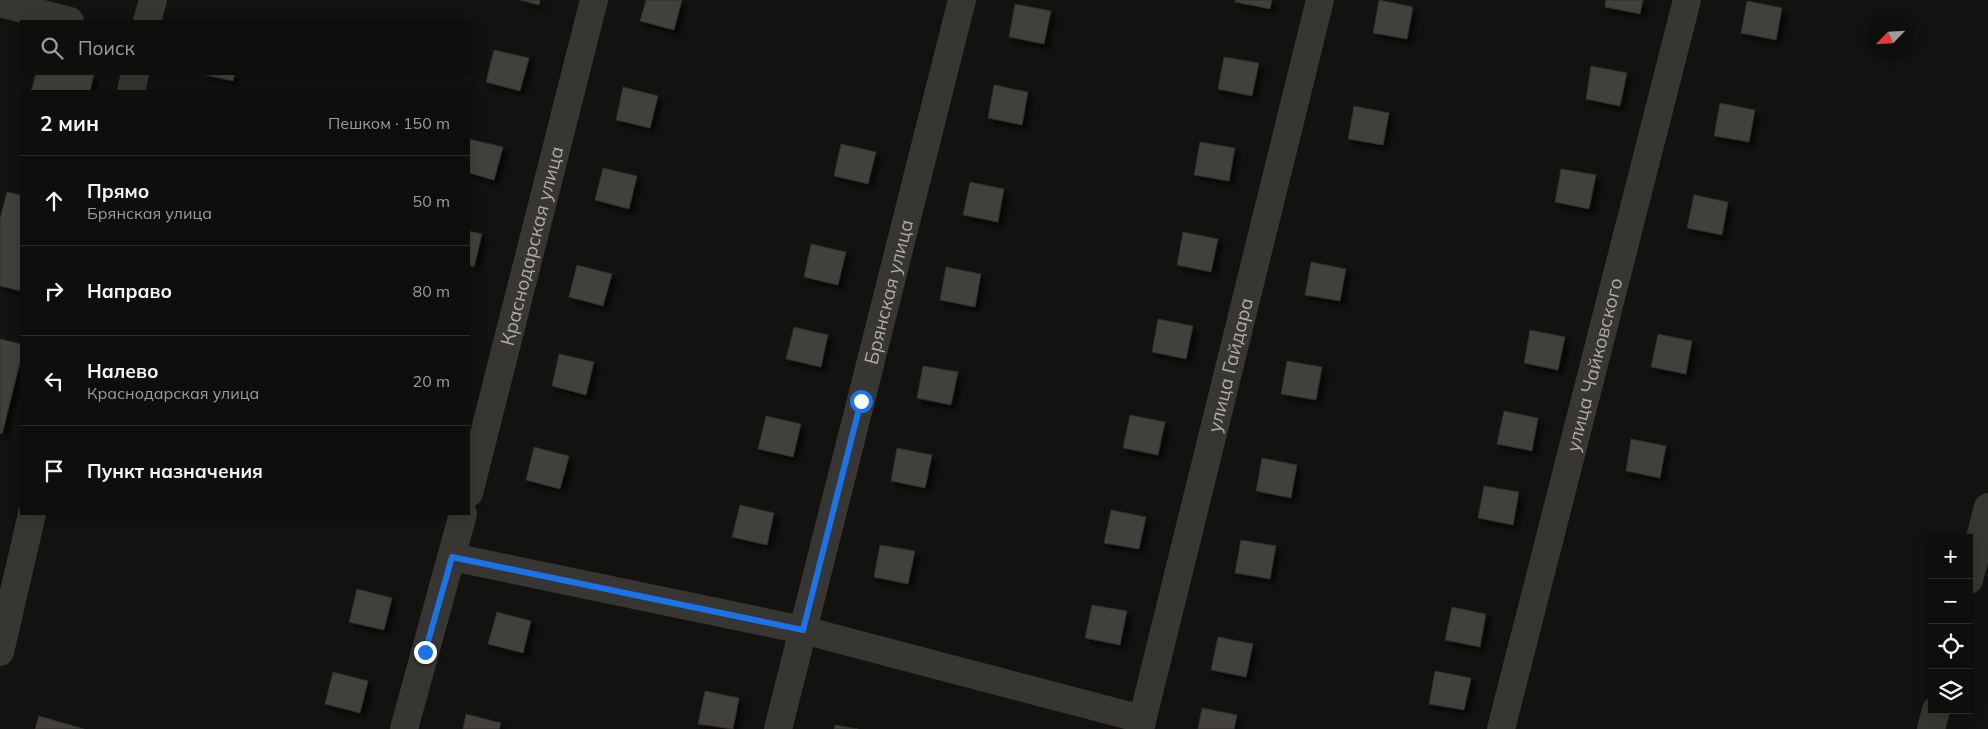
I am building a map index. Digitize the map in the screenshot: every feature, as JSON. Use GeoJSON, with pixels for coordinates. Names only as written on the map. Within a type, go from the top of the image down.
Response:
{"type":"FeatureCollection","features":[{"type":"Feature","properties":{"kind":"street"},"geometry":{"type":"LineString","coordinates":[[148,20],[153,0]]}},
{"type":"Feature","properties":{"kind":"street","name":"Краснодарская улица"},"geometry":{"type":"LineString","coordinates":[[470,489],[594,0]]}},
{"type":"Feature","properties":{"kind":"street","name":"Брянская улица"},"geometry":{"type":"LineString","coordinates":[[778,729],[962,0]]}},
{"type":"Feature","properties":{"kind":"street","name":"улица Гайдара"},"geometry":{"type":"LineString","coordinates":[[1141,724],[1320,0]]}},
{"type":"Feature","properties":{"kind":"street","name":"улица Чайковского"},"geometry":{"type":"LineString","coordinates":[[1501,729],[1687,0]]}},
{"type":"Feature","properties":{"kind":"street"},"geometry":{"type":"LineString","coordinates":[[0,3],[66,20]]}},
{"type":"Feature","properties":{"kind":"street"},"geometry":{"type":"LineString","coordinates":[[131,90],[135,75]]}},
{"type":"Feature","properties":{"kind":"street"},"geometry":{"type":"LineString","coordinates":[[1969,579],[1988,507]]}},
{"type":"Feature","properties":{"kind":"street"},"geometry":{"type":"LineString","coordinates":[[0,652],[32,515]]}},
{"type":"Feature","properties":{"kind":"street"},"geometry":{"type":"LineString","coordinates":[[404,729],[463,515]]}},
{"type":"Feature","properties":{"kind":"street"},"geometry":{"type":"LineString","coordinates":[[452,557],[803,630],[1141,724]]}},
{"type":"Feature","properties":{"kind":"street"},"geometry":{"type":"LineString","coordinates":[[1931,729],[1935,714]]}},
{"type":"Feature","properties":{"kind":"building"},"geometry":{"type":"Polygon","coordinates":[[[520,0],[540,0],[539,5],[520,0]]]}},
{"type":"Feature","properties":{"kind":"building"},"geometry":{"type":"Polygon","coordinates":[[[646,0],[682,0],[674,30],[640,21],[646,0]]]}},
{"type":"Feature","properties":{"kind":"building"},"geometry":{"type":"Polygon","coordinates":[[[1236,0],[1272,0],[1270,9],[1235,2],[1236,0]]]}},
{"type":"Feature","properties":{"kind":"building"},"geometry":{"type":"Polygon","coordinates":[[[1379,0],[1413,7],[1407,39],[1373,33],[1379,0]]]}},
{"type":"Feature","properties":{"kind":"building"},"geometry":{"type":"Polygon","coordinates":[[[1606,0],[1643,0],[1640,14],[1605,7],[1606,0]]]}},
{"type":"Feature","properties":{"kind":"building"},"geometry":{"type":"Polygon","coordinates":[[[1747,1],[1782,8],[1776,40],[1741,33],[1747,1]]]}},
{"type":"Feature","properties":{"kind":"building"},"geometry":{"type":"Polygon","coordinates":[[[1015,4],[1051,11],[1044,44],[1009,37],[1015,4]]]}},
{"type":"Feature","properties":{"kind":"building"},"geometry":{"type":"Polygon","coordinates":[[[494,50],[529,58],[520,91],[486,82],[494,50]]]}},
{"type":"Feature","properties":{"kind":"building"},"geometry":{"type":"Polygon","coordinates":[[[1224,57],[1259,63],[1252,96],[1218,89],[1224,57]]]}},
{"type":"Feature","properties":{"kind":"building"},"geometry":{"type":"Polygon","coordinates":[[[1591,66],[1627,73],[1620,106],[1586,99],[1591,66]]]}},
{"type":"Feature","properties":{"kind":"building"},"geometry":{"type":"Polygon","coordinates":[[[36,75],[94,75],[90,90],[31,90],[36,75]]]}},
{"type":"Feature","properties":{"kind":"building"},"geometry":{"type":"Polygon","coordinates":[[[206,75],[235,75],[233,81],[206,75]]]}},
{"type":"Feature","properties":{"kind":"building"},"geometry":{"type":"Polygon","coordinates":[[[994,85],[1028,92],[1022,125],[988,118],[994,85]]]}},
{"type":"Feature","properties":{"kind":"building"},"geometry":{"type":"Polygon","coordinates":[[[623,87],[658,96],[650,128],[616,120],[623,87]]]}},
{"type":"Feature","properties":{"kind":"building"},"geometry":{"type":"Polygon","coordinates":[[[1720,103],[1755,110],[1749,142],[1714,136],[1720,103]]]}},
{"type":"Feature","properties":{"kind":"building"},"geometry":{"type":"Polygon","coordinates":[[[1354,106],[1389,113],[1383,145],[1348,139],[1354,106]]]}},
{"type":"Feature","properties":{"kind":"building"},"geometry":{"type":"Polygon","coordinates":[[[470,139],[503,147],[494,180],[470,173],[470,139]]]}},
{"type":"Feature","properties":{"kind":"building"},"geometry":{"type":"Polygon","coordinates":[[[1200,142],[1235,148],[1229,181],[1194,175],[1200,142]]]}},
{"type":"Feature","properties":{"kind":"building"},"geometry":{"type":"Polygon","coordinates":[[[841,144],[876,152],[868,184],[834,176],[841,144]]]}},
{"type":"Feature","properties":{"kind":"building"},"geometry":{"type":"Polygon","coordinates":[[[603,168],[637,176],[629,209],[595,200],[603,168]]]}},
{"type":"Feature","properties":{"kind":"building"},"geometry":{"type":"Polygon","coordinates":[[[1561,169],[1596,175],[1589,209],[1555,202],[1561,169]]]}},
{"type":"Feature","properties":{"kind":"building"},"geometry":{"type":"Polygon","coordinates":[[[970,182],[1004,189],[998,222],[963,215],[970,182]]]}},
{"type":"Feature","properties":{"kind":"building"},"geometry":{"type":"Polygon","coordinates":[[[7,192],[20,195],[20,291],[0,286],[0,219],[7,192]]]}},
{"type":"Feature","properties":{"kind":"building"},"geometry":{"type":"Polygon","coordinates":[[[1694,195],[1728,202],[1722,235],[1687,228],[1694,195]]]}},
{"type":"Feature","properties":{"kind":"building"},"geometry":{"type":"Polygon","coordinates":[[[470,231],[482,234],[474,267],[470,265],[470,231]]]}},
{"type":"Feature","properties":{"kind":"building"},"geometry":{"type":"Polygon","coordinates":[[[1183,232],[1218,239],[1211,272],[1177,265],[1183,232]]]}},
{"type":"Feature","properties":{"kind":"building"},"geometry":{"type":"Polygon","coordinates":[[[811,244],[846,252],[838,285],[804,277],[811,244]]]}},
{"type":"Feature","properties":{"kind":"building"},"geometry":{"type":"Polygon","coordinates":[[[1311,262],[1346,269],[1340,301],[1305,295],[1311,262]]]}},
{"type":"Feature","properties":{"kind":"building"},"geometry":{"type":"Polygon","coordinates":[[[577,265],[612,274],[603,306],[569,297],[577,265]]]}},
{"type":"Feature","properties":{"kind":"building"},"geometry":{"type":"Polygon","coordinates":[[[946,267],[981,274],[975,307],[940,300],[946,267]]]}},
{"type":"Feature","properties":{"kind":"building"},"geometry":{"type":"Polygon","coordinates":[[[1158,319],[1193,326],[1186,359],[1152,352],[1158,319]]]}},
{"type":"Feature","properties":{"kind":"building"},"geometry":{"type":"Polygon","coordinates":[[[794,327],[828,335],[821,367],[786,359],[794,327]]]}},
{"type":"Feature","properties":{"kind":"building"},"geometry":{"type":"Polygon","coordinates":[[[1530,330],[1565,337],[1558,370],[1524,363],[1530,330]]]}},
{"type":"Feature","properties":{"kind":"building"},"geometry":{"type":"Polygon","coordinates":[[[1658,334],[1692,341],[1686,374],[1651,367],[1658,334]]]}},
{"type":"Feature","properties":{"kind":"building"},"geometry":{"type":"Polygon","coordinates":[[[0,339],[20,344],[20,362],[2,434],[0,433],[0,339]]]}},
{"type":"Feature","properties":{"kind":"building"},"geometry":{"type":"Polygon","coordinates":[[[559,354],[594,362],[586,395],[552,386],[559,354]]]}},
{"type":"Feature","properties":{"kind":"building"},"geometry":{"type":"Polygon","coordinates":[[[1287,361],[1322,367],[1316,400],[1281,394],[1287,361]]]}},
{"type":"Feature","properties":{"kind":"building"},"geometry":{"type":"Polygon","coordinates":[[[923,366],[958,372],[951,405],[917,398],[923,366]]]}},
{"type":"Feature","properties":{"kind":"building"},"geometry":{"type":"Polygon","coordinates":[[[1504,411],[1538,418],[1532,451],[1497,444],[1504,411]]]}},
{"type":"Feature","properties":{"kind":"building"},"geometry":{"type":"Polygon","coordinates":[[[1130,415],[1165,422],[1158,455],[1123,448],[1130,415]]]}},
{"type":"Feature","properties":{"kind":"building"},"geometry":{"type":"Polygon","coordinates":[[[766,416],[801,424],[793,457],[758,449],[766,416]]]}},
{"type":"Feature","properties":{"kind":"building"},"geometry":{"type":"Polygon","coordinates":[[[1631,439],[1666,446],[1660,478],[1626,471],[1631,439]]]}},
{"type":"Feature","properties":{"kind":"building"},"geometry":{"type":"Polygon","coordinates":[[[534,447],[569,456],[560,489],[526,480],[534,447]]]}},
{"type":"Feature","properties":{"kind":"building"},"geometry":{"type":"Polygon","coordinates":[[[897,448],[932,455],[925,488],[891,481],[897,448]]]}},
{"type":"Feature","properties":{"kind":"building"},"geometry":{"type":"Polygon","coordinates":[[[1262,458],[1297,465],[1291,498],[1256,491],[1262,458]]]}},
{"type":"Feature","properties":{"kind":"building"},"geometry":{"type":"Polygon","coordinates":[[[1484,486],[1519,492],[1513,525],[1478,518],[1484,486]]]}},
{"type":"Feature","properties":{"kind":"building"},"geometry":{"type":"Polygon","coordinates":[[[740,505],[774,513],[767,545],[732,537],[740,505]]]}},
{"type":"Feature","properties":{"kind":"building"},"geometry":{"type":"Polygon","coordinates":[[[1111,510],[1146,517],[1139,549],[1104,543],[1111,510]]]}},
{"type":"Feature","properties":{"kind":"building"},"geometry":{"type":"Polygon","coordinates":[[[1241,540],[1276,546],[1270,579],[1235,573],[1241,540]]]}},
{"type":"Feature","properties":{"kind":"building"},"geometry":{"type":"Polygon","coordinates":[[[880,545],[915,551],[908,584],[874,577],[880,545]]]}},
{"type":"Feature","properties":{"kind":"building"},"geometry":{"type":"Polygon","coordinates":[[[357,589],[392,598],[384,630],[349,622],[357,589]]]}},
{"type":"Feature","properties":{"kind":"building"},"geometry":{"type":"Polygon","coordinates":[[[1092,605],[1127,611],[1120,645],[1085,638],[1092,605]]]}},
{"type":"Feature","properties":{"kind":"building"},"geometry":{"type":"Polygon","coordinates":[[[1452,607],[1486,614],[1480,647],[1445,640],[1452,607]]]}},
{"type":"Feature","properties":{"kind":"building"},"geometry":{"type":"Polygon","coordinates":[[[497,612],[531,621],[523,653],[488,644],[497,612]]]}},
{"type":"Feature","properties":{"kind":"building"},"geometry":{"type":"Polygon","coordinates":[[[1218,637],[1253,644],[1246,677],[1211,670],[1218,637]]]}},
{"type":"Feature","properties":{"kind":"building"},"geometry":{"type":"Polygon","coordinates":[[[1435,671],[1471,678],[1464,710],[1429,704],[1435,671]]]}},
{"type":"Feature","properties":{"kind":"building"},"geometry":{"type":"Polygon","coordinates":[[[333,672],[368,681],[360,713],[325,704],[333,672]]]}},
{"type":"Feature","properties":{"kind":"building"},"geometry":{"type":"Polygon","coordinates":[[[705,691],[739,698],[733,729],[698,724],[705,691]]]}},
{"type":"Feature","properties":{"kind":"building"},"geometry":{"type":"Polygon","coordinates":[[[1202,708],[1237,715],[1234,729],[1198,729],[1202,708]]]}},
{"type":"Feature","properties":{"kind":"building"},"geometry":{"type":"Polygon","coordinates":[[[466,714],[501,723],[499,729],[463,729],[466,714]]]}},
{"type":"Feature","properties":{"kind":"building"},"geometry":{"type":"Polygon","coordinates":[[[39,716],[84,729],[35,729],[39,716]]]}},
{"type":"Feature","properties":{"kind":"building"},"geometry":{"type":"Polygon","coordinates":[[[835,725],[858,729],[834,729],[835,725]]]}},
{"type":"Feature","properties":{"kind":"route"},"geometry":{"type":"LineString","coordinates":[[425,652],[452,557],[803,630],[861,401]]}}]}
